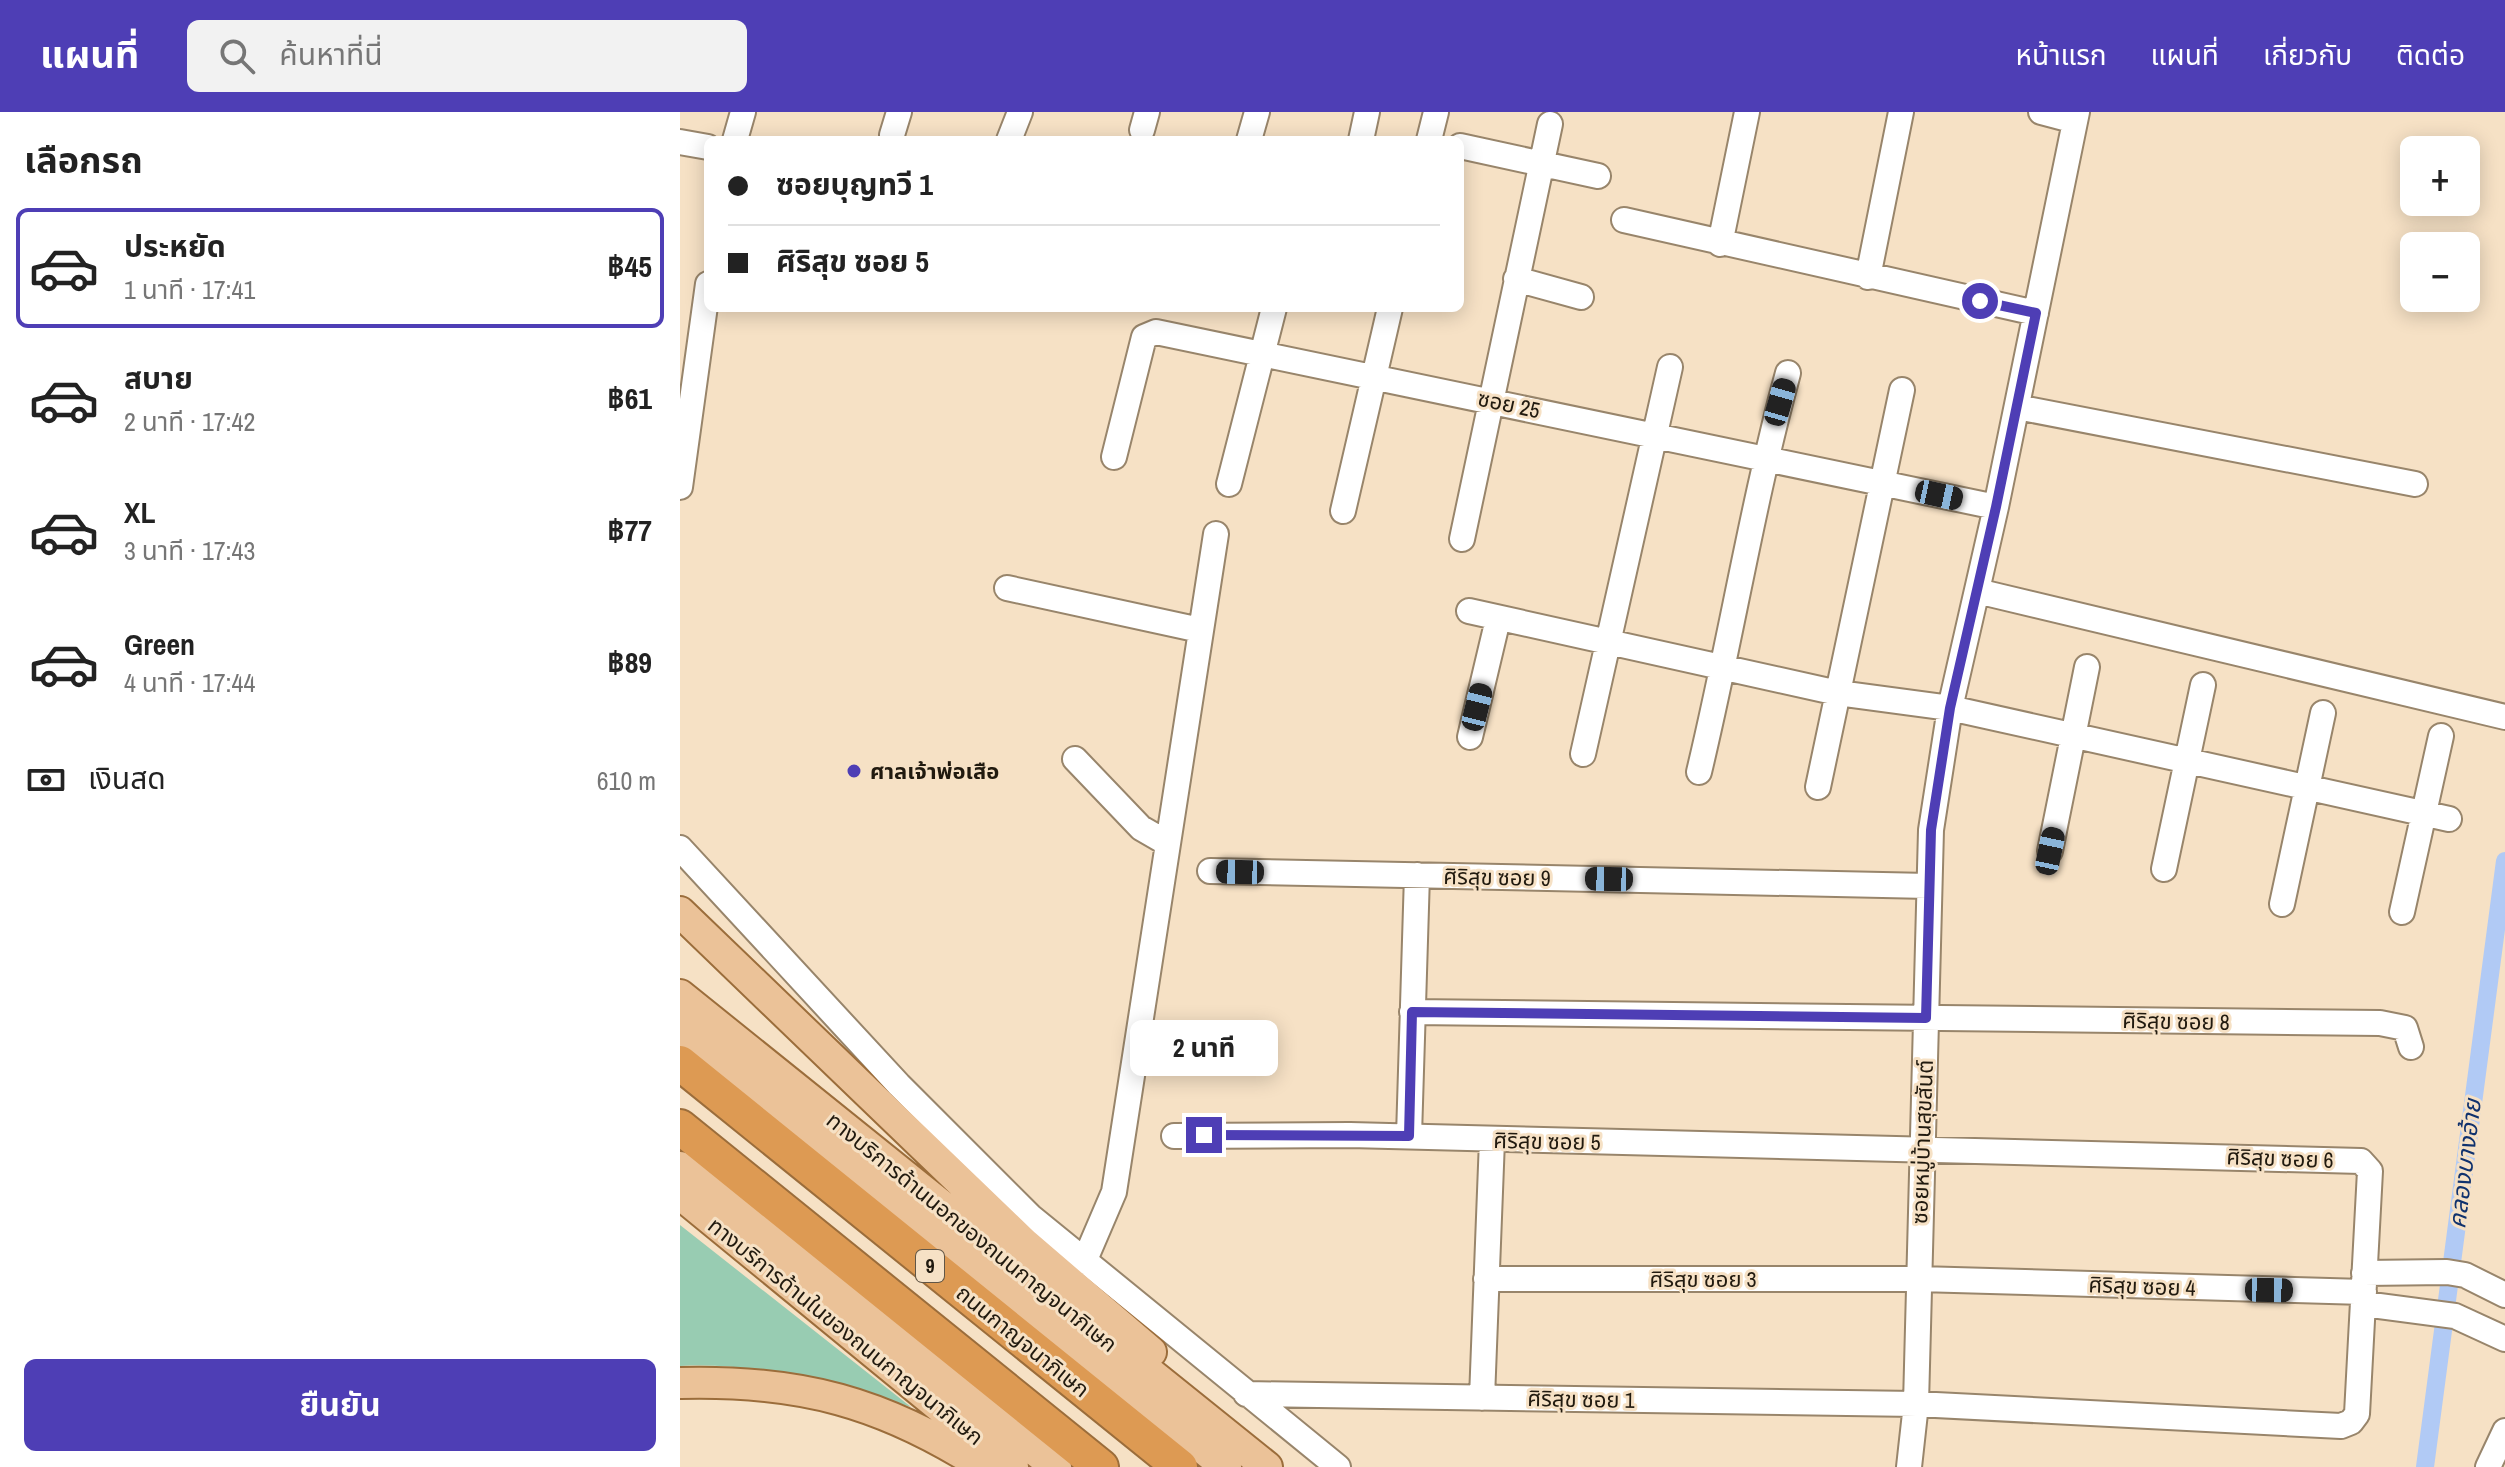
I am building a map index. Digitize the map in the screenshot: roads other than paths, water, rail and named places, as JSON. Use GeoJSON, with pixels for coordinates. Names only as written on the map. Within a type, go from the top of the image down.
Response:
{"type":"FeatureCollection","features":[{"type":"Feature","properties":{"kind":"highway","name":"ถนนกาญจนาภิเษก"},"geometry":{"type":"LineString","coordinates":[[680,1063],[1180,1467]]}},
{"type":"Feature","properties":{"kind":"highway","name":"9"},"geometry":{"type":"LineString","coordinates":[[680,1127],[1101,1467]]}},
{"type":"Feature","properties":{"kind":"main road"},"geometry":{"type":"LineString","coordinates":[[680,912],[1025,1244],[1167,1367],[1215,1425]]}},
{"type":"Feature","properties":{"kind":"main road","name":"ทางบริการด้านนอกของถนนกาญจนาภิเษก"},"geometry":{"type":"LineString","coordinates":[[680,995],[1267,1467]]}},
{"type":"Feature","properties":{"kind":"main road"},"geometry":{"type":"LineString","coordinates":[[680,1027],[1220,1462]]}},
{"type":"Feature","properties":{"kind":"main road"},"geometry":{"type":"LineString","coordinates":[[680,1167],[1056,1467]]}},
{"type":"Feature","properties":{"kind":"main road","name":"ทางบริการด้านในของถนนกาญจนาภิเษก"},"geometry":{"type":"LineString","coordinates":[[680,1194],[1013,1467]]}},
{"type":"Feature","properties":{"kind":"main road"},"geometry":{"type":"LineString","coordinates":[[680,1383],[745,1382],[823,1393],[904,1420],[984,1467]]}},
{"type":"Feature","properties":{"kind":"street"},"geometry":{"type":"LineString","coordinates":[[736,136],[743,112]]}},
{"type":"Feature","properties":{"kind":"street"},"geometry":{"type":"LineString","coordinates":[[1011,136],[1020,112]]}},
{"type":"Feature","properties":{"kind":"street"},"geometry":{"type":"LineString","coordinates":[[1250,136],[1257,112]]}},
{"type":"Feature","properties":{"kind":"street"},"geometry":{"type":"LineString","coordinates":[[1362,136],[1367,112]]}},
{"type":"Feature","properties":{"kind":"street"},"geometry":{"type":"LineString","coordinates":[[1431,136],[1436,112]]}},
{"type":"Feature","properties":{"kind":"street"},"geometry":{"type":"LineString","coordinates":[[1720,244],[1747,112]]}},
{"type":"Feature","properties":{"kind":"street"},"geometry":{"type":"LineString","coordinates":[[1868,277],[1901,112]]}},
{"type":"Feature","properties":{"kind":"street"},"geometry":{"type":"LineString","coordinates":[[2041,112],[2076,116]]}},
{"type":"Feature","properties":{"kind":"street","name":"ซอยหมู่บ้านสุขสันต์"},"geometry":{"type":"LineString","coordinates":[[1909,1467],[1916,1404],[1920,1148],[1931,830],[1950,708],[1996,507],[2076,116]]}},
{"type":"Feature","properties":{"kind":"street"},"geometry":{"type":"LineString","coordinates":[[1462,539],[1489,400],[1550,124]]}},
{"type":"Feature","properties":{"kind":"street"},"geometry":{"type":"LineString","coordinates":[[680,142],[704,146]]}},
{"type":"Feature","properties":{"kind":"street"},"geometry":{"type":"LineString","coordinates":[[1464,147],[1598,176]]}},
{"type":"Feature","properties":{"kind":"street"},"geometry":{"type":"LineString","coordinates":[[1624,220],[2036,313]]}},
{"type":"Feature","properties":{"kind":"street"},"geometry":{"type":"LineString","coordinates":[[1516,279],[1581,297]]}},
{"type":"Feature","properties":{"kind":"street"},"geometry":{"type":"LineString","coordinates":[[680,487],[683,447],[704,310]]}},
{"type":"Feature","properties":{"kind":"street"},"geometry":{"type":"LineString","coordinates":[[1229,484],[1273,312]]}},
{"type":"Feature","properties":{"kind":"street"},"geometry":{"type":"LineString","coordinates":[[1343,511],[1389,312]]}},
{"type":"Feature","properties":{"kind":"street","name":"ซอย 25"},"geometry":{"type":"LineString","coordinates":[[1114,457],[1147,334],[1156,332],[1996,507]]}},
{"type":"Feature","properties":{"kind":"street"},"geometry":{"type":"LineString","coordinates":[[1583,754],[1670,367]]}},
{"type":"Feature","properties":{"kind":"street"},"geometry":{"type":"LineString","coordinates":[[1699,772],[1724,668],[1764,461],[1788,373]]}},
{"type":"Feature","properties":{"kind":"street"},"geometry":{"type":"LineString","coordinates":[[1818,787],[1902,390]]}},
{"type":"Feature","properties":{"kind":"street"},"geometry":{"type":"LineString","coordinates":[[2017,407],[2415,484]]}},
{"type":"Feature","properties":{"kind":"street"},"geometry":{"type":"LineString","coordinates":[[1084,1262],[1114,1192],[1216,534]]}},
{"type":"Feature","properties":{"kind":"street"},"geometry":{"type":"LineString","coordinates":[[1007,588],[1200,630]]}},
{"type":"Feature","properties":{"kind":"street"},"geometry":{"type":"LineString","coordinates":[[1977,591],[2505,717]]}},
{"type":"Feature","properties":{"kind":"street"},"geometry":{"type":"LineString","coordinates":[[1469,611],[1838,693],[1950,708],[2449,819]]}},
{"type":"Feature","properties":{"kind":"street"},"geometry":{"type":"LineString","coordinates":[[1470,737],[1498,619]]}},
{"type":"Feature","properties":{"kind":"street"},"geometry":{"type":"LineString","coordinates":[[2050,851],[2087,667]]}},
{"type":"Feature","properties":{"kind":"street"},"geometry":{"type":"LineString","coordinates":[[2164,869],[2203,685]]}},
{"type":"Feature","properties":{"kind":"street"},"geometry":{"type":"LineString","coordinates":[[2282,904],[2323,713]]}},
{"type":"Feature","properties":{"kind":"street"},"geometry":{"type":"LineString","coordinates":[[2402,912],[2441,736]]}},
{"type":"Feature","properties":{"kind":"street"},"geometry":{"type":"LineString","coordinates":[[1075,759],[1141,828],[1167,843]]}},
{"type":"Feature","properties":{"kind":"street"},"geometry":{"type":"LineString","coordinates":[[680,848],[899,1085],[1030,1216],[1338,1467]]}},
{"type":"Feature","properties":{"kind":"street","name":"ศิริสุข ซอย 9"},"geometry":{"type":"LineString","coordinates":[[1210,871],[1929,886]]}},
{"type":"Feature","properties":{"kind":"street"},"geometry":{"type":"LineString","coordinates":[[1409,1136],[1417,875]]}},
{"type":"Feature","properties":{"kind":"street"},"geometry":{"type":"LineString","coordinates":[[1412,1012],[1926,1018]]}},
{"type":"Feature","properties":{"kind":"street","name":"ศิริสุข ซอย 8"},"geometry":{"type":"LineString","coordinates":[[1926,1018],[2380,1023],[2405,1028],[2411,1047]]}},
{"type":"Feature","properties":{"kind":"street","name":"ศิริสุข ซอย 5"},"geometry":{"type":"LineString","coordinates":[[1174,1136],[1409,1136],[1920,1148]]}},
{"type":"Feature","properties":{"kind":"street"},"geometry":{"type":"LineString","coordinates":[[1482,1398],[1492,1140]]}},
{"type":"Feature","properties":{"kind":"street","name":"ศิริสุข ซอย 6"},"geometry":{"type":"LineString","coordinates":[[1920,1148],[2361,1161],[2370,1171],[2357,1414],[2351,1422],[2341,1426]]}},
{"type":"Feature","properties":{"kind":"street"},"geometry":{"type":"LineString","coordinates":[[2364,1290],[2421,1272],[2465,1275],[2505,1295]]}},
{"type":"Feature","properties":{"kind":"street","name":"ศิริสุข ซอย 3"},"geometry":{"type":"LineString","coordinates":[[1486,1279],[1919,1279]]}},
{"type":"Feature","properties":{"kind":"street","name":"ศิริสุข ซอย 4"},"geometry":{"type":"LineString","coordinates":[[1919,1279],[2364,1290]]}},
{"type":"Feature","properties":{"kind":"street"},"geometry":{"type":"LineString","coordinates":[[2364,1290],[2406,1310],[2455,1316],[2505,1339]]}},
{"type":"Feature","properties":{"kind":"street","name":"ศิริสุข ซอย 1"},"geometry":{"type":"LineString","coordinates":[[1246,1394],[1916,1404],[2341,1426]]}},
{"type":"Feature","properties":{"kind":"street"},"geometry":{"type":"LineString","coordinates":[[2496,1461],[2505,1431]]}},
{"type":"Feature","properties":{"kind":"waterway","name":"คลองบางอ้าย"},"geometry":{"type":"LineString","coordinates":[[2425,1467],[2505,861]]}},
{"type":"Feature","properties":{"kind":"place","name":"ศาลเจ้าพ่อเสือ"},"geometry":{"type":"Point","coordinates":[854,771]}}]}
